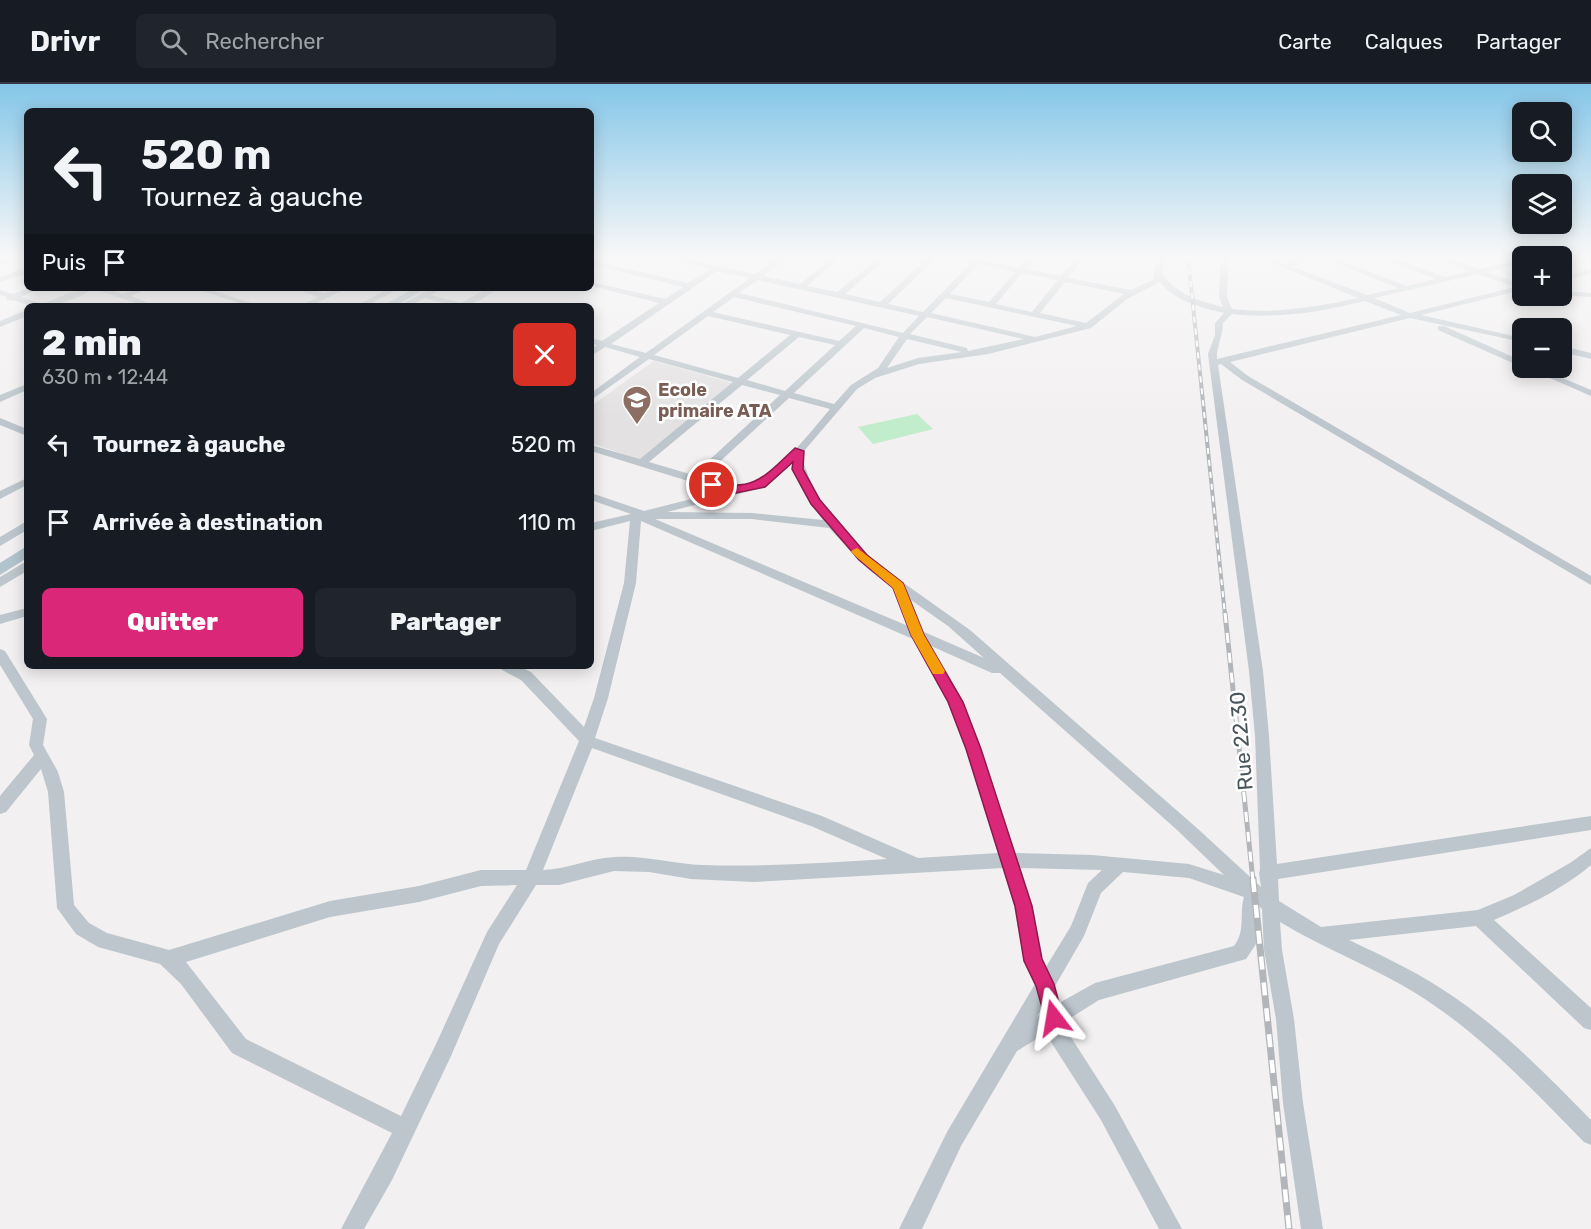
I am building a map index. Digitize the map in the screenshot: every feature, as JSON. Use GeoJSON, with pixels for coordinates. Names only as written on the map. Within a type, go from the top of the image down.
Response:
{"type":"FeatureCollection","features":[{"type":"Feature","properties":{"kind":"main road"},"geometry":{"type":"LineString","coordinates":[[0,560],[24,544]]}},
{"type":"Feature","properties":{"kind":"main road"},"geometry":{"type":"LineString","coordinates":[[0,570],[24,553]]}},
{"type":"Feature","properties":{"kind":"street"},"geometry":{"type":"LineString","coordinates":[[594,351],[654,310]]}},
{"type":"Feature","properties":{"kind":"street"},"geometry":{"type":"LineString","coordinates":[[594,395],[710,310]]}},
{"type":"Feature","properties":{"kind":"street"},"geometry":{"type":"LineString","coordinates":[[801,310],[974,352]]}},
{"type":"Feature","properties":{"kind":"street"},"geometry":{"type":"LineString","coordinates":[[908,310],[1035,339]]}},
{"type":"Feature","properties":{"kind":"street"},"geometry":{"type":"LineString","coordinates":[[594,526],[640,516],[731,490],[762,485],[799,451],[854,387],[881,370],[905,335],[929,310]]}},
{"type":"Feature","properties":{"kind":"street"},"geometry":{"type":"LineString","coordinates":[[1014,310],[1088,326]]}},
{"type":"Feature","properties":{"kind":"street"},"geometry":{"type":"LineString","coordinates":[[1034,315],[1037,310]]}},
{"type":"Feature","properties":{"kind":"street"},"geometry":{"type":"LineString","coordinates":[[874,375],[918,361],[974,352],[1088,326],[1109,310]]}},
{"type":"Feature","properties":{"kind":"street"},"geometry":{"type":"LineString","coordinates":[[1224,310],[1282,314],[1301,310]]}},
{"type":"Feature","properties":{"kind":"street"},"geometry":{"type":"LineString","coordinates":[[1398,310],[1512,360]]}},
{"type":"Feature","properties":{"kind":"street"},"geometry":{"type":"LineString","coordinates":[[1218,362],[1435,310]]}},
{"type":"Feature","properties":{"kind":"street","name":"Rue 22.30"},"geometry":{"type":"LineString","coordinates":[[1229,312],[1219,323],[1219,335],[1212,354],[1218,362],[1256,671],[1267,812],[1270,905],[1311,1229]]}},
{"type":"Feature","properties":{"kind":"street"},"geometry":{"type":"LineString","coordinates":[[706,313],[840,344]]}},
{"type":"Feature","properties":{"kind":"street"},"geometry":{"type":"LineString","coordinates":[[0,324],[24,314]]}},
{"type":"Feature","properties":{"kind":"street"},"geometry":{"type":"LineString","coordinates":[[1413,316],[1512,338]]}},
{"type":"Feature","properties":{"kind":"street"},"geometry":{"type":"LineString","coordinates":[[693,481],[785,393],[862,325]]}},
{"type":"Feature","properties":{"kind":"street"},"geometry":{"type":"LineString","coordinates":[[641,464],[797,334]]}},
{"type":"Feature","properties":{"kind":"street"},"geometry":{"type":"LineString","coordinates":[[594,342],[835,407]]}},
{"type":"Feature","properties":{"kind":"street"},"geometry":{"type":"LineString","coordinates":[[1572,351],[1591,356]]}},
{"type":"Feature","properties":{"kind":"street"},"geometry":{"type":"LineString","coordinates":[[1218,362],[1591,581]]}},
{"type":"Feature","properties":{"kind":"street"},"geometry":{"type":"LineString","coordinates":[[1556,378],[1591,393]]}},
{"type":"Feature","properties":{"kind":"street"},"geometry":{"type":"LineString","coordinates":[[0,399],[24,388]]}},
{"type":"Feature","properties":{"kind":"street"},"geometry":{"type":"LineString","coordinates":[[0,421],[24,432]]}},
{"type":"Feature","properties":{"kind":"street"},"geometry":{"type":"LineString","coordinates":[[594,449],[693,481],[731,490]]}},
{"type":"Feature","properties":{"kind":"street"},"geometry":{"type":"LineString","coordinates":[[799,451],[796,461],[804,483],[815,502],[863,557],[899,586],[951,622],[1005,672],[1184,825],[1270,905],[1320,935],[1420,985],[1461,1011],[1498,1042],[1591,1135]]}},
{"type":"Feature","properties":{"kind":"street"},"geometry":{"type":"LineString","coordinates":[[0,496],[24,483]]}},
{"type":"Feature","properties":{"kind":"street"},"geometry":{"type":"LineString","coordinates":[[594,497],[1005,672]]}},
{"type":"Feature","properties":{"kind":"street"},"geometry":{"type":"LineString","coordinates":[[640,516],[752,516],[835,525]]}},
{"type":"Feature","properties":{"kind":"street"},"geometry":{"type":"LineString","coordinates":[[352,1229],[405,1129],[464,1008],[493,938],[531,878],[588,741],[630,583],[640,516]]}},
{"type":"Feature","properties":{"kind":"street"},"geometry":{"type":"LineString","coordinates":[[0,542],[24,527]]}},
{"type":"Feature","properties":{"kind":"street"},"geometry":{"type":"LineString","coordinates":[[0,583],[24,567]]}},
{"type":"Feature","properties":{"kind":"street"},"geometry":{"type":"LineString","coordinates":[[899,586],[918,635],[955,702],[974,749],[1026,915],[1033,961],[1045,984],[1058,1035],[1108,1113],[1171,1229]]}},
{"type":"Feature","properties":{"kind":"street"},"geometry":{"type":"LineString","coordinates":[[0,620],[24,613]]}},
{"type":"Feature","properties":{"kind":"street"},"geometry":{"type":"LineString","coordinates":[[0,654],[40,719],[36,745],[56,792],[66,908],[86,934],[99,941],[169,959],[330,909],[419,894],[480,878],[559,877],[614,864],[631,863],[720,874],[791,873],[1009,860],[1120,864],[1189,871],[1254,892]]}},
{"type":"Feature","properties":{"kind":"street"},"geometry":{"type":"LineString","coordinates":[[513,669],[526,676],[588,741],[697,782],[807,817],[919,866]]}},
{"type":"Feature","properties":{"kind":"street"},"geometry":{"type":"LineString","coordinates":[[0,807],[42,756]]}},
{"type":"Feature","properties":{"kind":"street"},"geometry":{"type":"LineString","coordinates":[[1268,873],[1360,862],[1488,836],[1591,823]]}},
{"type":"Feature","properties":{"kind":"street"},"geometry":{"type":"LineString","coordinates":[[1320,935],[1479,918],[1520,901],[1576,868],[1591,855]]}},
{"type":"Feature","properties":{"kind":"street"},"geometry":{"type":"LineString","coordinates":[[910,1229],[954,1139],[1078,930],[1094,888],[1120,864]]}},
{"type":"Feature","properties":{"kind":"street"},"geometry":{"type":"LineString","coordinates":[[1010,1044],[1095,992],[1240,953],[1251,938],[1250,907],[1254,892]]}},
{"type":"Feature","properties":{"kind":"street"},"geometry":{"type":"LineString","coordinates":[[1479,918],[1589,1017]]}},
{"type":"Feature","properties":{"kind":"street"},"geometry":{"type":"LineString","coordinates":[[169,959],[202,996],[219,1023],[239,1046],[405,1129]]}},
{"type":"Feature","properties":{"kind":"shaded area","name":"Ecole primaire ATA"},"geometry":{"type":"Polygon","coordinates":[[[654,361],[733,383],[641,460],[594,444],[594,404],[654,361]]]}},
{"type":"Feature","properties":{"kind":"green space"},"geometry":{"type":"Polygon","coordinates":[[[917,414],[933,429],[873,444],[858,427],[917,414]]]}},
{"type":"Feature","properties":{"kind":"railway"},"geometry":{"type":"LineString","coordinates":[[1194,310],[1225,615]]}},
{"type":"Feature","properties":{"kind":"railway"},"geometry":{"type":"LineString","coordinates":[[1225,613],[1253,881]]}},
{"type":"Feature","properties":{"kind":"railway"},"geometry":{"type":"LineString","coordinates":[[1253,879],[1289,1229]]}},
{"type":"Feature","properties":{"kind":"slow traffic"},"geometry":{"type":"LineString","coordinates":[[857,551],[899,586],[906,609],[938,671]]}},
{"type":"Feature","properties":{"kind":"place","name":"Ecole primaire ATA"},"geometry":{"type":"Point","coordinates":[637,426]}},
{"type":"Feature","properties":{"kind":"route"},"geometry":{"type":"LineString","coordinates":[[712,485],[731,490],[762,485],[799,451],[796,461],[798,469],[815,502],[863,557],[899,586],[906,609],[955,702],[974,749],[1023,906],[1030,933],[1033,961],[1045,984],[1054,1018]]}}]}
